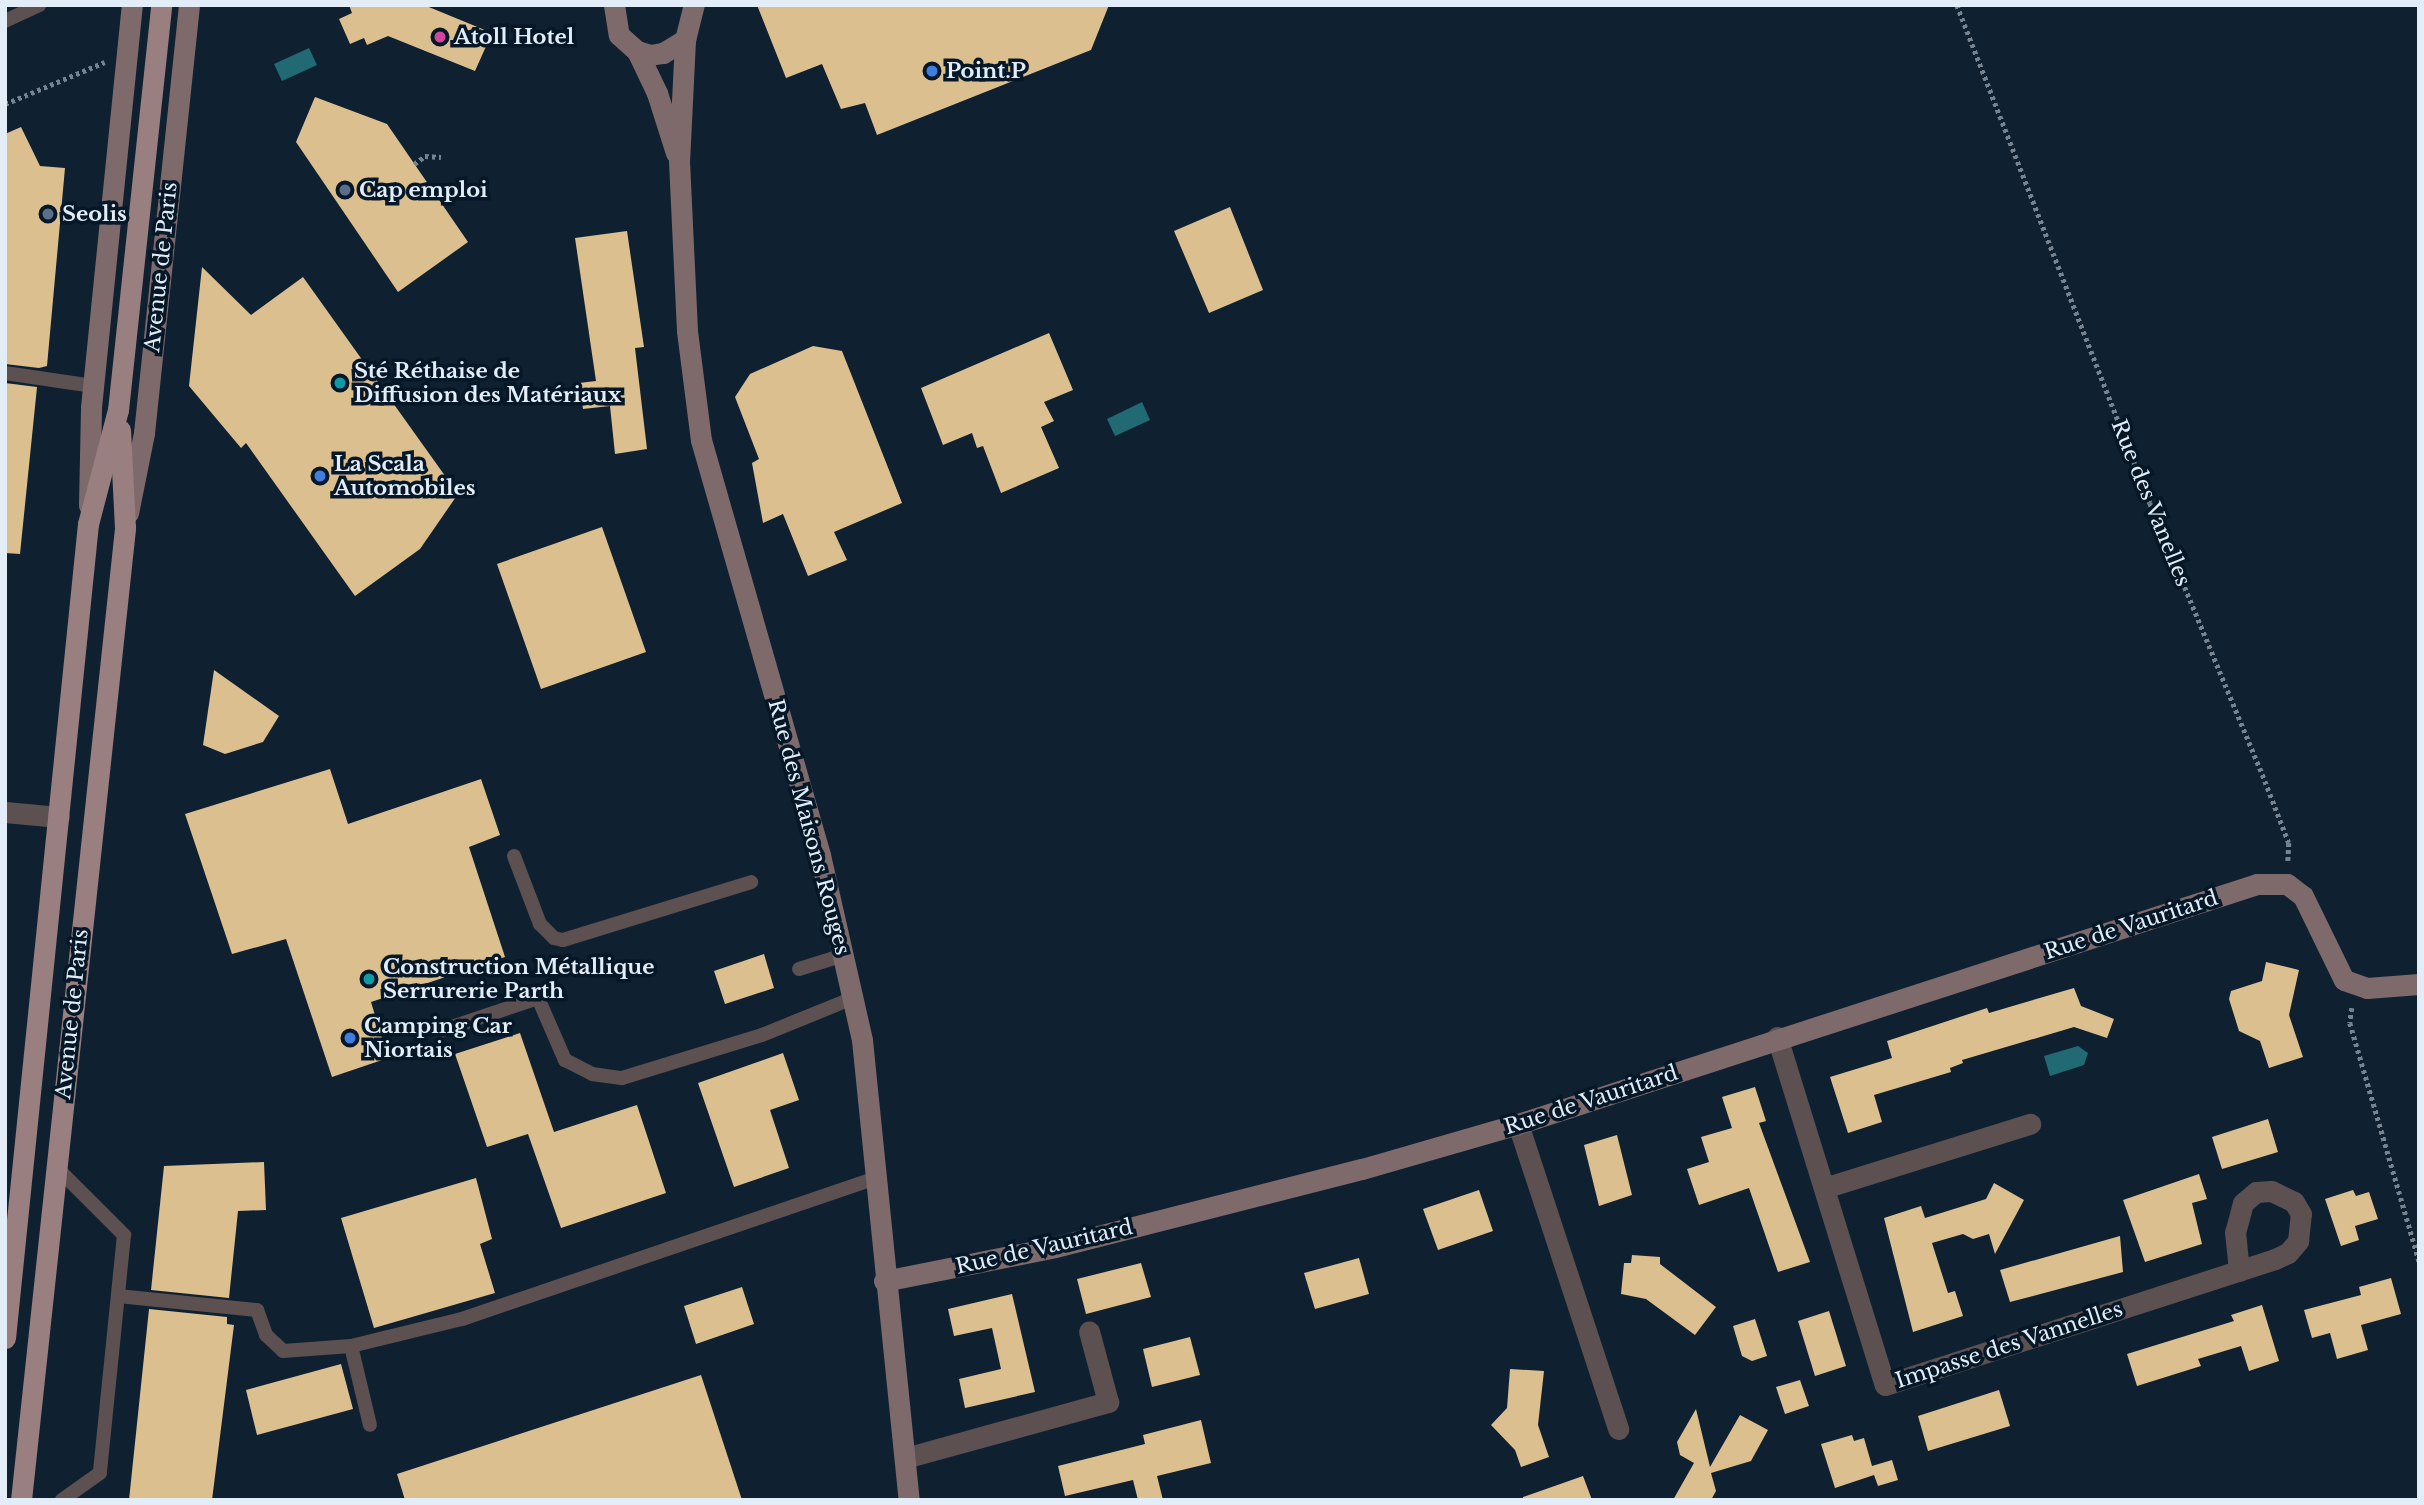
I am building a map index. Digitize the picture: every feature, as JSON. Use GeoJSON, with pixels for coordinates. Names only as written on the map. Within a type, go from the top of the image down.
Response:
{"type":"FeatureCollection","features":[{"type":"Feature","properties":{"kind":"main road","name":"Avenue de Paris"},"geometry":{"type":"LineString","coordinates":[[5,1338],[7,1297],[88,524],[118,410],[161,5]]}},
{"type":"Feature","properties":{"kind":"main road","name":"Avenue de Paris"},"geometry":{"type":"LineString","coordinates":[[21,1500],[125,528],[118,410]]}},
{"type":"Feature","properties":{"kind":"street","name":"Avenue de Paris"},"geometry":{"type":"LineString","coordinates":[[88,524],[93,386],[132,5]]}},
{"type":"Feature","properties":{"kind":"street","name":"Avenue de Paris"},"geometry":{"type":"LineString","coordinates":[[125,528],[144,433],[190,5]]}},
{"type":"Feature","properties":{"kind":"street","name":"Rue des Maisons Rouges"},"geometry":{"type":"LineString","coordinates":[[694,5],[685,40],[679,160],[687,331],[701,440],[820,855],[853,998],[871,1106],[884,1281],[909,1500]]}},
{"type":"Feature","properties":{"kind":"street","name":"Rue des Maisons Rouges"},"geometry":{"type":"LineString","coordinates":[[611,8],[619,35],[637,51],[657,93],[679,160]]}},
{"type":"Feature","properties":{"kind":"street"},"geometry":{"type":"LineString","coordinates":[[637,51],[663,53],[685,40]]}},
{"type":"Feature","properties":{"kind":"street"},"geometry":{"type":"LineString","coordinates":[[5,812],[59,817]]}},
{"type":"Feature","properties":{"kind":"street","name":"Rue de Vauritard"},"geometry":{"type":"LineString","coordinates":[[884,1281],[1068,1243],[1362,1169],[1641,1086],[1777,1037],[2257,884],[2287,884]]}},
{"type":"Feature","properties":{"kind":"street"},"geometry":{"type":"LineString","coordinates":[[2287,884],[2310,908],[2335,968],[2356,986],[2382,989],[2419,984]]}},
{"type":"Feature","properties":{"kind":"street","name":"Impasse des Vannelles"},"geometry":{"type":"LineString","coordinates":[[1777,1037],[1885,1385],[2239,1271]]}},
{"type":"Feature","properties":{"kind":"street"},"geometry":{"type":"LineString","coordinates":[[1518,1124],[1618,1429]]}},
{"type":"Feature","properties":{"kind":"street"},"geometry":{"type":"LineString","coordinates":[[1824,1188],[2030,1124]]}},
{"type":"Feature","properties":{"kind":"street"},"geometry":{"type":"LineString","coordinates":[[905,1458],[1108,1402],[1088,1331]]}},
{"type":"Feature","properties":{"kind":"lane"},"geometry":{"type":"LineString","coordinates":[[5,21],[39,5]]}},
{"type":"Feature","properties":{"kind":"lane"},"geometry":{"type":"LineString","coordinates":[[5,373],[93,386]]}},
{"type":"Feature","properties":{"kind":"lane"},"geometry":{"type":"LineString","coordinates":[[514,856],[540,924],[554,939],[564,940],[751,882]]}},
{"type":"Feature","properties":{"kind":"lane"},"geometry":{"type":"LineString","coordinates":[[800,969],[844,955]]}},
{"type":"Feature","properties":{"kind":"lane"},"geometry":{"type":"LineString","coordinates":[[440,1031],[538,998],[565,1060],[592,1074],[622,1078],[762,1035],[853,998]]}},
{"type":"Feature","properties":{"kind":"lane"},"geometry":{"type":"LineString","coordinates":[[55,1166],[124,1235],[100,1473],[62,1500]]}},
{"type":"Feature","properties":{"kind":"lane"},"geometry":{"type":"LineString","coordinates":[[118,1296],[257,1310],[266,1335],[283,1351],[351,1346],[462,1319],[876,1178]]}},
{"type":"Feature","properties":{"kind":"lane"},"geometry":{"type":"LineString","coordinates":[[351,1346],[370,1425]]}},
{"type":"Feature","properties":{"kind":"path","name":"Rue des Vanelles"},"geometry":{"type":"LineString","coordinates":[[1957,5],[2150,503],[2289,843],[2287,884]]}},
{"type":"Feature","properties":{"kind":"path"},"geometry":{"type":"LineString","coordinates":[[5,104],[107,61],[126,66]]}},
{"type":"Feature","properties":{"kind":"path"},"geometry":{"type":"LineString","coordinates":[[414,164],[425,156],[441,157]]}},
{"type":"Feature","properties":{"kind":"path"},"geometry":{"type":"LineString","coordinates":[[2356,986],[2350,1023],[2419,1261]]}},
{"type":"Feature","properties":{"kind":"shaded area"},"geometry":{"type":"Polygon","coordinates":[[[309,48],[317,65],[282,81],[274,64],[309,48]]]}},
{"type":"Feature","properties":{"kind":"shaded area"},"geometry":{"type":"Polygon","coordinates":[[[1142,402],[1150,420],[1115,436],[1107,419],[1142,402]]]}},
{"type":"Feature","properties":{"kind":"shaded area"},"geometry":{"type":"Polygon","coordinates":[[[2078,1046],[2088,1053],[2084,1065],[2050,1076],[2044,1056],[2078,1046]]]}},
{"type":"Feature","properties":{"kind":"building","name":"Atoll Hotel"},"geometry":{"type":"Polygon","coordinates":[[[349,5],[424,5],[492,33],[475,71],[388,36],[367,45],[364,38],[350,44],[339,19],[352,13],[349,5]]]}},
{"type":"Feature","properties":{"kind":"building","name":"Point.P"},"geometry":{"type":"Polygon","coordinates":[[[757,5],[1109,5],[1091,50],[877,135],[865,103],[841,109],[822,64],[786,78],[757,5]]]}},
{"type":"Feature","properties":{"kind":"building"},"geometry":{"type":"Polygon","coordinates":[[[315,97],[387,124],[468,242],[398,292],[296,142],[315,97]]]}},
{"type":"Feature","properties":{"kind":"building"},"geometry":{"type":"Polygon","coordinates":[[[21,127],[40,166],[65,168],[47,366],[39,368],[5,364],[5,134],[21,127]]]}},
{"type":"Feature","properties":{"kind":"building"},"geometry":{"type":"Polygon","coordinates":[[[1230,207],[1263,290],[1209,313],[1174,231],[1230,207]]]}},
{"type":"Feature","properties":{"kind":"building"},"geometry":{"type":"Polygon","coordinates":[[[627,231],[644,347],[635,348],[647,449],[615,454],[610,406],[583,409],[579,383],[596,381],[575,238],[627,231]]]}},
{"type":"Feature","properties":{"kind":"building"},"geometry":{"type":"Polygon","coordinates":[[[202,267],[251,315],[303,277],[458,494],[420,549],[355,596],[246,443],[241,448],[189,386],[202,267]]]}},
{"type":"Feature","properties":{"kind":"building"},"geometry":{"type":"Polygon","coordinates":[[[1049,333],[1073,390],[1044,402],[1054,421],[1041,427],[1059,468],[1001,493],[983,446],[977,448],[972,433],[943,445],[921,388],[1049,333]]]}},
{"type":"Feature","properties":{"kind":"building"},"geometry":{"type":"Polygon","coordinates":[[[813,346],[842,351],[902,503],[834,532],[847,560],[808,576],[783,514],[763,523],[752,463],[759,459],[735,397],[750,374],[813,346]]]}},
{"type":"Feature","properties":{"kind":"building"},"geometry":{"type":"Polygon","coordinates":[[[5,383],[37,387],[20,554],[5,553],[5,383]]]}},
{"type":"Feature","properties":{"kind":"building"},"geometry":{"type":"Polygon","coordinates":[[[602,527],[646,652],[541,689],[497,564],[602,527]]]}},
{"type":"Feature","properties":{"kind":"building"},"geometry":{"type":"Polygon","coordinates":[[[214,670],[279,716],[263,742],[225,754],[203,745],[214,670]]]}},
{"type":"Feature","properties":{"kind":"building"},"geometry":{"type":"Polygon","coordinates":[[[330,769],[348,824],[481,779],[500,835],[469,847],[505,957],[371,1002],[388,1058],[332,1077],[286,939],[232,954],[185,814],[330,769]]]}},
{"type":"Feature","properties":{"kind":"building"},"geometry":{"type":"Polygon","coordinates":[[[764,954],[774,988],[725,1004],[714,971],[764,954]]]}},
{"type":"Feature","properties":{"kind":"building"},"geometry":{"type":"Polygon","coordinates":[[[2266,962],[2299,970],[2289,1015],[2303,1057],[2269,1068],[2260,1041],[2239,1031],[2229,999],[2231,991],[2262,981],[2266,962]]]}},
{"type":"Feature","properties":{"kind":"building"},"geometry":{"type":"Polygon","coordinates":[[[2074,988],[2081,1006],[2114,1019],[2107,1038],[2074,1027],[1962,1060],[1963,1063],[1950,1068],[1951,1072],[1874,1095],[1882,1122],[1848,1133],[1830,1077],[1892,1058],[1887,1041],[1987,1008],[1989,1013],[2074,988]]]}},
{"type":"Feature","properties":{"kind":"building"},"geometry":{"type":"Polygon","coordinates":[[[520,1033],[554,1132],[637,1105],[666,1193],[561,1228],[528,1134],[487,1147],[455,1054],[520,1033]]]}},
{"type":"Feature","properties":{"kind":"building"},"geometry":{"type":"Polygon","coordinates":[[[783,1053],[799,1100],[770,1110],[789,1168],[734,1187],[698,1083],[783,1053]]]}},
{"type":"Feature","properties":{"kind":"building"},"geometry":{"type":"Polygon","coordinates":[[[1755,1087],[1766,1121],[1759,1123],[1810,1262],[1778,1272],[1749,1188],[1699,1205],[1687,1169],[1709,1162],[1701,1137],[1732,1128],[1722,1097],[1755,1087]]]}},
{"type":"Feature","properties":{"kind":"building"},"geometry":{"type":"Polygon","coordinates":[[[2268,1119],[2278,1152],[2222,1169],[2212,1137],[2268,1119]]]}},
{"type":"Feature","properties":{"kind":"building"},"geometry":{"type":"Polygon","coordinates":[[[1617,1135],[1632,1195],[1599,1206],[1584,1145],[1617,1135]]]}},
{"type":"Feature","properties":{"kind":"building"},"geometry":{"type":"Polygon","coordinates":[[[264,1162],[266,1210],[238,1211],[229,1298],[151,1290],[164,1166],[264,1162]]]}},
{"type":"Feature","properties":{"kind":"building"},"geometry":{"type":"Polygon","coordinates":[[[2199,1174],[2207,1199],[2192,1203],[2202,1244],[2145,1262],[2123,1200],[2199,1174]]]}},
{"type":"Feature","properties":{"kind":"building"},"geometry":{"type":"Polygon","coordinates":[[[476,1178],[492,1239],[480,1244],[495,1293],[374,1328],[341,1218],[476,1178]]]}},
{"type":"Feature","properties":{"kind":"building"},"geometry":{"type":"Polygon","coordinates":[[[1994,1183],[2024,1200],[1995,1254],[1989,1234],[1973,1239],[1963,1234],[1932,1243],[1948,1293],[1955,1291],[1963,1316],[1913,1332],[1884,1218],[1921,1206],[1925,1218],[1986,1199],[1994,1183]]]}},
{"type":"Feature","properties":{"kind":"building"},"geometry":{"type":"Polygon","coordinates":[[[1479,1190],[1493,1231],[1438,1250],[1423,1209],[1479,1190]]]}},
{"type":"Feature","properties":{"kind":"building"},"geometry":{"type":"Polygon","coordinates":[[[2353,1190],[2356,1196],[2369,1192],[2378,1219],[2355,1226],[2359,1240],[2341,1246],[2325,1199],[2353,1190]]]}},
{"type":"Feature","properties":{"kind":"building"},"geometry":{"type":"Polygon","coordinates":[[[2120,1236],[2123,1272],[2010,1302],[2000,1270],[2120,1236]]]}},
{"type":"Feature","properties":{"kind":"building"},"geometry":{"type":"Polygon","coordinates":[[[1632,1255],[1660,1257],[1660,1264],[1716,1307],[1695,1335],[1646,1299],[1621,1294],[1624,1263],[1631,1263],[1632,1255]]]}},
{"type":"Feature","properties":{"kind":"building"},"geometry":{"type":"Polygon","coordinates":[[[1359,1258],[1369,1294],[1315,1309],[1304,1273],[1359,1258]]]}},
{"type":"Feature","properties":{"kind":"building"},"geometry":{"type":"Polygon","coordinates":[[[1141,1263],[1151,1297],[1086,1314],[1077,1279],[1141,1263]]]}},
{"type":"Feature","properties":{"kind":"building"},"geometry":{"type":"Polygon","coordinates":[[[2391,1278],[2401,1314],[2361,1325],[2368,1350],[2337,1359],[2330,1333],[2312,1338],[2304,1310],[2361,1295],[2359,1287],[2391,1278]]]}},
{"type":"Feature","properties":{"kind":"building"},"geometry":{"type":"Polygon","coordinates":[[[742,1287],[754,1324],[696,1344],[684,1306],[742,1287]]]}},
{"type":"Feature","properties":{"kind":"building"},"geometry":{"type":"Polygon","coordinates":[[[1012,1294],[1035,1392],[965,1408],[959,1379],[1001,1369],[992,1328],[954,1336],[948,1309],[1012,1294]]]}},
{"type":"Feature","properties":{"kind":"building"},"geometry":{"type":"Polygon","coordinates":[[[2262,1305],[2279,1361],[2249,1371],[2241,1346],[2198,1359],[2201,1366],[2137,1386],[2127,1354],[2234,1321],[2231,1315],[2262,1305]]]}},
{"type":"Feature","properties":{"kind":"building"},"geometry":{"type":"Polygon","coordinates":[[[149,1309],[227,1317],[227,1324],[234,1325],[212,1500],[129,1500],[149,1309]]]}},
{"type":"Feature","properties":{"kind":"building"},"geometry":{"type":"Polygon","coordinates":[[[1829,1311],[1846,1366],[1815,1376],[1798,1321],[1829,1311]]]}},
{"type":"Feature","properties":{"kind":"building"},"geometry":{"type":"Polygon","coordinates":[[[1755,1319],[1767,1356],[1752,1361],[1742,1356],[1733,1326],[1755,1319]]]}},
{"type":"Feature","properties":{"kind":"building"},"geometry":{"type":"Polygon","coordinates":[[[1190,1337],[1200,1375],[1152,1387],[1143,1349],[1190,1337]]]}},
{"type":"Feature","properties":{"kind":"building"},"geometry":{"type":"Polygon","coordinates":[[[341,1364],[353,1409],[257,1435],[246,1390],[341,1364]]]}},
{"type":"Feature","properties":{"kind":"building"},"geometry":{"type":"Polygon","coordinates":[[[1510,1369],[1544,1371],[1538,1425],[1549,1457],[1521,1467],[1515,1450],[1491,1425],[1507,1408],[1510,1369]]]}},
{"type":"Feature","properties":{"kind":"building"},"geometry":{"type":"Polygon","coordinates":[[[701,1375],[742,1500],[405,1500],[397,1474],[701,1375]]]}},
{"type":"Feature","properties":{"kind":"building"},"geometry":{"type":"Polygon","coordinates":[[[1800,1380],[1809,1406],[1785,1414],[1776,1387],[1800,1380]]]}},
{"type":"Feature","properties":{"kind":"building"},"geometry":{"type":"Polygon","coordinates":[[[1999,1390],[2010,1426],[1928,1451],[1918,1416],[1999,1390]]]}},
{"type":"Feature","properties":{"kind":"building"},"geometry":{"type":"Polygon","coordinates":[[[1696,1409],[1710,1467],[1740,1415],[1768,1430],[1751,1461],[1711,1473],[1716,1491],[1711,1500],[1673,1500],[1694,1463],[1680,1455],[1677,1442],[1696,1409]]]}},
{"type":"Feature","properties":{"kind":"building"},"geometry":{"type":"Polygon","coordinates":[[[1201,1420],[1211,1463],[1157,1476],[1163,1500],[1138,1500],[1133,1480],[1065,1496],[1058,1466],[1145,1444],[1143,1435],[1201,1420]]]}},
{"type":"Feature","properties":{"kind":"building"},"geometry":{"type":"Polygon","coordinates":[[[1852,1435],[1854,1441],[1864,1438],[1872,1466],[1892,1460],[1898,1480],[1878,1486],[1874,1475],[1835,1488],[1821,1444],[1852,1435]]]}},
{"type":"Feature","properties":{"kind":"building"},"geometry":{"type":"Polygon","coordinates":[[[1583,1476],[1592,1500],[1523,1500],[1523,1497],[1583,1476]]]}},
{"type":"Feature","properties":{"kind":"place","name":"Atoll Hotel"},"geometry":{"type":"Point","coordinates":[440,37]}},
{"type":"Feature","properties":{"kind":"place","name":"Point.P"},"geometry":{"type":"Point","coordinates":[932,71]}},
{"type":"Feature","properties":{"kind":"place","name":"Cap emploi"},"geometry":{"type":"Point","coordinates":[345,190]}},
{"type":"Feature","properties":{"kind":"place","name":"Seolis"},"geometry":{"type":"Point","coordinates":[48,214]}},
{"type":"Feature","properties":{"kind":"place","name":"Sté Réthaise de Diffusion des Matériaux"},"geometry":{"type":"Point","coordinates":[340,383]}},
{"type":"Feature","properties":{"kind":"place","name":"La Scala Automobiles"},"geometry":{"type":"Point","coordinates":[320,476]}},
{"type":"Feature","properties":{"kind":"place","name":"Construction Métallique Serrurerie Parth"},"geometry":{"type":"Point","coordinates":[369,979]}},
{"type":"Feature","properties":{"kind":"place","name":"Camping Car Niortais"},"geometry":{"type":"Point","coordinates":[350,1038]}}]}
